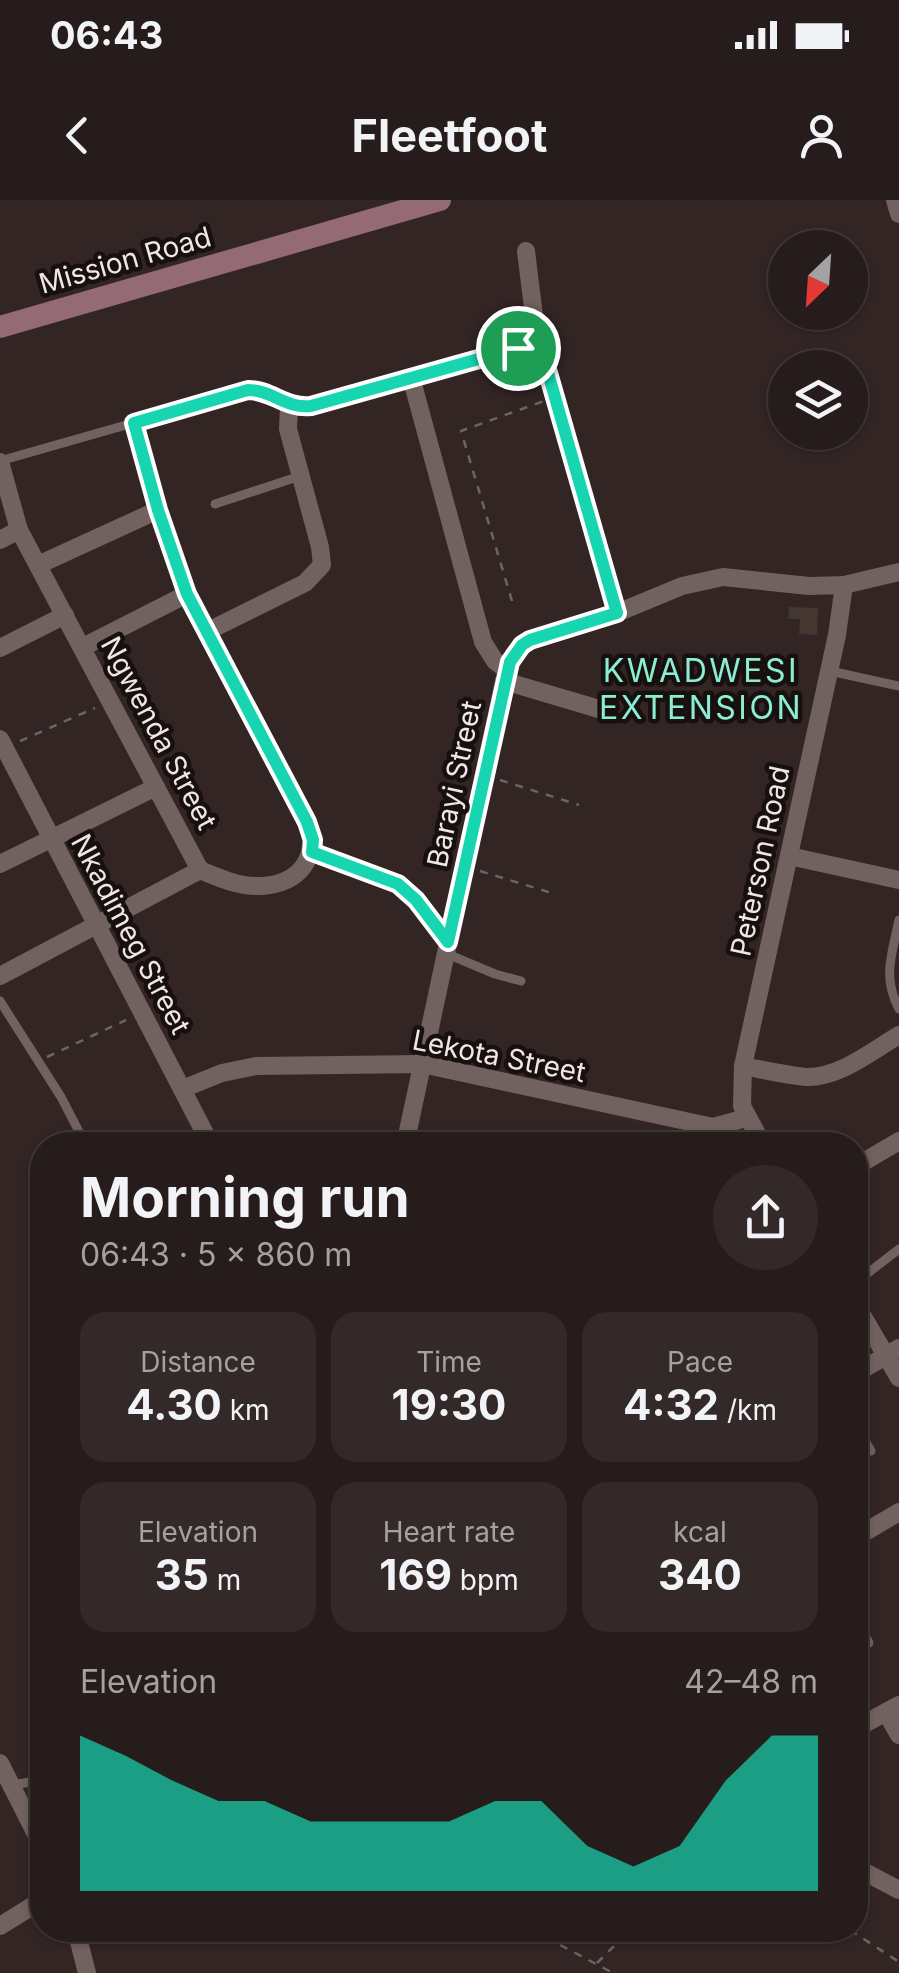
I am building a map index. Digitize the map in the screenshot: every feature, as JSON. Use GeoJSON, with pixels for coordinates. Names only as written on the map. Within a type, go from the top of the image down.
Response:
{"type":"FeatureCollection","features":[{"type":"Feature","properties":{"kind":"street","name":"Mission Road"},"geometry":{"type":"LineString","coordinates":[[0,327],[440,200]]}},
{"type":"Feature","properties":{"kind":"street"},"geometry":{"type":"LineString","coordinates":[[895,200],[899,214]]}},
{"type":"Feature","properties":{"kind":"street"},"geometry":{"type":"LineString","coordinates":[[526,251],[535,324],[526,347]]}},
{"type":"Feature","properties":{"kind":"street"},"geometry":{"type":"LineString","coordinates":[[411,378],[482,642],[505,675],[600,709]]}},
{"type":"Feature","properties":{"kind":"street"},"geometry":{"type":"LineString","coordinates":[[208,631],[290,592],[319,571],[323,558],[288,428],[288,406]]}},
{"type":"Feature","properties":{"kind":"street"},"geometry":{"type":"LineString","coordinates":[[134,423],[187,594],[307,822],[312,852]]}},
{"type":"Feature","properties":{"kind":"street","name":"Ngwenda Street"},"geometry":{"type":"LineString","coordinates":[[0,462],[18,530],[200,870],[224,880],[262,886],[297,872],[312,852]]}},
{"type":"Feature","properties":{"kind":"street"},"geometry":{"type":"LineString","coordinates":[[38,566],[158,510]]}},
{"type":"Feature","properties":{"kind":"street"},"geometry":{"type":"LineString","coordinates":[[0,540],[18,530]]}},
{"type":"Feature","properties":{"kind":"street","name":"Barayi Street"},"geometry":{"type":"LineString","coordinates":[[408,1132],[505,675],[514,654],[530,640],[617,613],[682,586],[723,577],[809,586],[844,585],[899,572]]}},
{"type":"Feature","properties":{"kind":"street","name":"Peterson Road"},"geometry":{"type":"LineString","coordinates":[[754,1132],[746,1118],[740,1090],[743,1066],[830,670],[844,585]]}},
{"type":"Feature","properties":{"kind":"street"},"geometry":{"type":"LineString","coordinates":[[82,647],[187,594]]}},
{"type":"Feature","properties":{"kind":"street"},"geometry":{"type":"LineString","coordinates":[[0,648],[65,615]]}},
{"type":"Feature","properties":{"kind":"street","name":"Nkadimeg Street"},"geometry":{"type":"LineString","coordinates":[[2,746],[204,1132]]}},
{"type":"Feature","properties":{"kind":"street"},"geometry":{"type":"LineString","coordinates":[[0,864],[156,787]]}},
{"type":"Feature","properties":{"kind":"street"},"geometry":{"type":"LineString","coordinates":[[789,856],[899,880]]}},
{"type":"Feature","properties":{"kind":"street"},"geometry":{"type":"LineString","coordinates":[[0,976],[200,870]]}},
{"type":"Feature","properties":{"kind":"street"},"geometry":{"type":"LineString","coordinates":[[743,1066],[822,1076],[899,1035]]}},
{"type":"Feature","properties":{"kind":"street","name":"Lekota Street"},"geometry":{"type":"LineString","coordinates":[[182,1089],[222,1072],[256,1066],[422,1064],[712,1127],[746,1118]]}},
{"type":"Feature","properties":{"kind":"street"},"geometry":{"type":"LineString","coordinates":[[868,1159],[899,1141]]}},
{"type":"Feature","properties":{"kind":"street"},"geometry":{"type":"LineString","coordinates":[[868,1320],[892,1352],[899,1378]]}},
{"type":"Feature","properties":{"kind":"street"},"geometry":{"type":"LineString","coordinates":[[868,1366],[892,1352]]}},
{"type":"Feature","properties":{"kind":"street"},"geometry":{"type":"LineString","coordinates":[[868,1530],[899,1512]]}},
{"type":"Feature","properties":{"kind":"street"},"geometry":{"type":"LineString","coordinates":[[868,1723],[892,1709],[899,1735]]}},
{"type":"Feature","properties":{"kind":"street"},"geometry":{"type":"LineString","coordinates":[[0,1762],[6,1789],[30,1827]]}},
{"type":"Feature","properties":{"kind":"street"},"geometry":{"type":"LineString","coordinates":[[868,1874],[899,1890]]}},
{"type":"Feature","properties":{"kind":"street"},"geometry":{"type":"LineString","coordinates":[[0,1926],[30,1907]]}},
{"type":"Feature","properties":{"kind":"street"},"geometry":{"type":"LineString","coordinates":[[79,1942],[87,1973]]}},
{"type":"Feature","properties":{"kind":"lane"},"geometry":{"type":"LineString","coordinates":[[0,462],[248,390],[267,392],[288,406],[311,406],[533,348],[543,360],[617,613]]}},
{"type":"Feature","properties":{"kind":"lane"},"geometry":{"type":"LineString","coordinates":[[215,504],[300,476]]}},
{"type":"Feature","properties":{"kind":"lane"},"geometry":{"type":"LineString","coordinates":[[830,670],[899,686]]}},
{"type":"Feature","properties":{"kind":"lane"},"geometry":{"type":"LineString","coordinates":[[312,852],[398,884],[416,900],[446,948],[495,974],[522,981]]}},
{"type":"Feature","properties":{"kind":"lane"},"geometry":{"type":"LineString","coordinates":[[899,920],[888,983],[899,1009]]}},
{"type":"Feature","properties":{"kind":"lane"},"geometry":{"type":"LineString","coordinates":[[0,1001],[62,1097],[80,1132]]}},
{"type":"Feature","properties":{"kind":"lane"},"geometry":{"type":"LineString","coordinates":[[868,1273],[899,1249]]}},
{"type":"Feature","properties":{"kind":"lane"},"geometry":{"type":"LineString","coordinates":[[868,1445],[871,1450]]}},
{"type":"Feature","properties":{"kind":"path"},"geometry":{"type":"LineString","coordinates":[[512,601],[461,431],[554,398]]}},
{"type":"Feature","properties":{"kind":"path"},"geometry":{"type":"LineString","coordinates":[[2,746],[112,701]]}},
{"type":"Feature","properties":{"kind":"path"},"geometry":{"type":"LineString","coordinates":[[484,775],[579,805]]}},
{"type":"Feature","properties":{"kind":"path"},"geometry":{"type":"LineString","coordinates":[[464,866],[556,894]]}},
{"type":"Feature","properties":{"kind":"path"},"geometry":{"type":"LineString","coordinates":[[38,1062],[140,1012]]}},
{"type":"Feature","properties":{"kind":"path"},"geometry":{"type":"LineString","coordinates":[[555,1942],[614,1973]]}},
{"type":"Feature","properties":{"kind":"path"},"geometry":{"type":"LineString","coordinates":[[596,1964],[618,1942]]}},
{"type":"Feature","properties":{"kind":"path"},"geometry":{"type":"LineString","coordinates":[[868,1942],[899,1962]]}},
{"type":"Feature","properties":{"kind":"building"},"geometry":{"type":"Polygon","coordinates":[[[789,607],[818,608],[817,635],[799,634],[800,619],[788,619],[789,607]]]}},
{"type":"Feature","properties":{"kind":"district","name":"KWADWESI EXTENSION"},"geometry":{"type":"Point","coordinates":[701,690]}},
{"type":"Feature","properties":{"kind":"route"},"geometry":{"type":"LineString","coordinates":[[518,348],[533,348],[546,366],[617,613],[530,640],[514,654],[504,680],[448,942],[416,900],[398,884],[312,852],[307,822],[187,594],[134,423],[248,390],[267,392],[288,406],[302,408],[518,348]]}}]}
